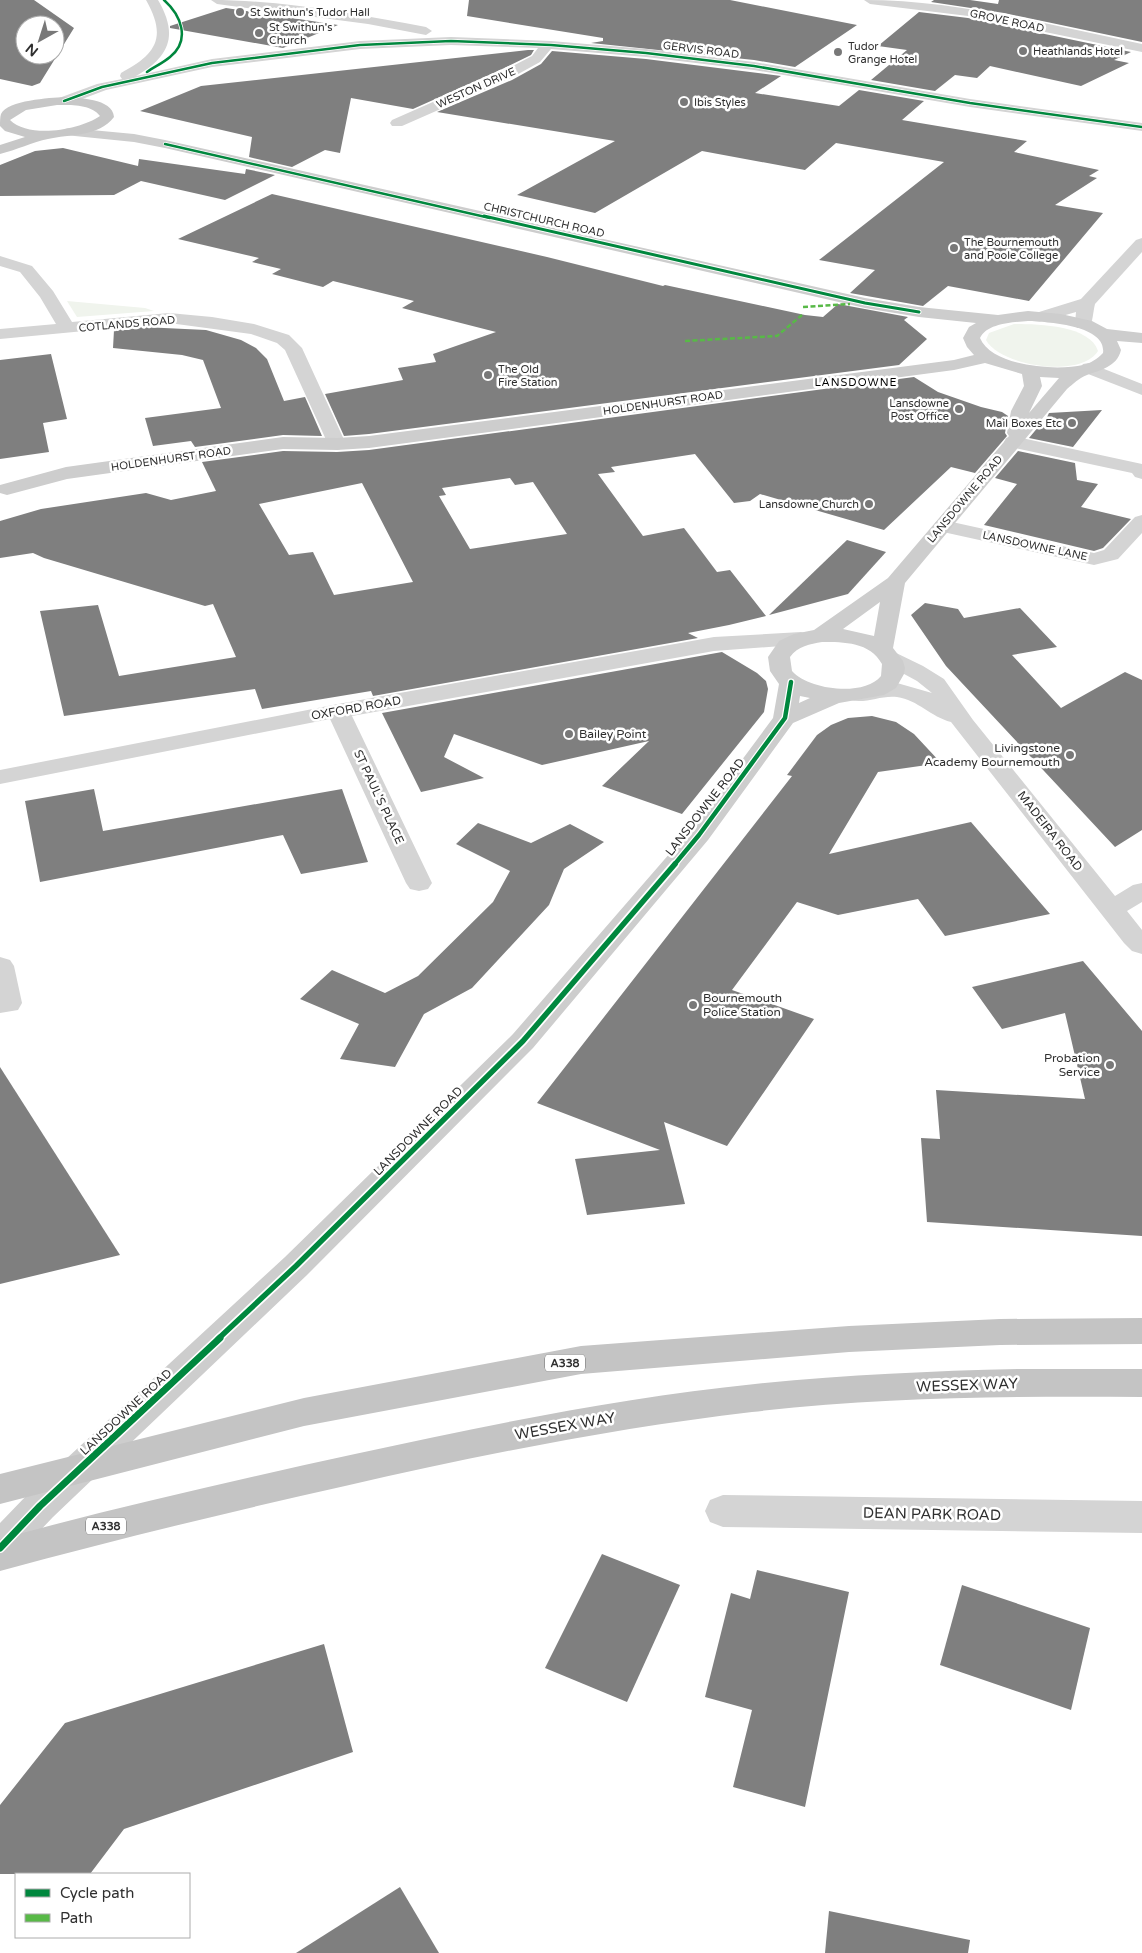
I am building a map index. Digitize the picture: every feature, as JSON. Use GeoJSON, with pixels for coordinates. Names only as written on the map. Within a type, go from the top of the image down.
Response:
{"type":"FeatureCollection","features":[{"type":"Feature","properties":{"kind":"highway","name":"A338"},"geometry":{"type":"LineString","coordinates":[[0,1489],[304,1412],[581,1360],[849,1338],[1000,1332],[1142,1331]]}},
{"type":"Feature","properties":{"kind":"highway","name":"WESSEX WAY"},"geometry":{"type":"LineString","coordinates":[[0,1554],[110,1525],[400,1458],[543,1429],[694,1405],[816,1392],[894,1387],[1035,1382],[1142,1383]]}},
{"type":"Feature","properties":{"kind":"main road"},"geometry":{"type":"LineString","coordinates":[[0,150],[32,138],[95,126],[106,113],[89,103],[64,101],[40,103],[4,99]]}},
{"type":"Feature","properties":{"kind":"main road"},"geometry":{"type":"LineString","coordinates":[[40,103],[12,111],[3,123],[21,132],[33,134],[66,133]]}},
{"type":"Feature","properties":{"kind":"main road","name":"CHRISTCHURCH ROAD"},"geometry":{"type":"LineString","coordinates":[[106,113],[130,130],[165,144]]}},
{"type":"Feature","properties":{"kind":"main road","name":"CHRISTCHURCH ROAD"},"geometry":{"type":"LineString","coordinates":[[66,133],[134,138],[165,144],[865,303],[919,312],[996,320]]}},
{"type":"Feature","properties":{"kind":"main road","name":"CHRISTCHURCH ROAD"},"geometry":{"type":"LineString","coordinates":[[919,312],[951,323],[973,334]]}},
{"type":"Feature","properties":{"kind":"main road"},"geometry":{"type":"LineString","coordinates":[[1086,369],[1066,372],[1030,370],[1007,365],[988,357],[977,349],[973,334],[976,330],[996,320],[1011,317],[1046,316],[1083,324],[1102,334],[1110,342],[1111,353],[1142,348]]}},
{"type":"Feature","properties":{"kind":"main road"},"geometry":{"type":"LineString","coordinates":[[1102,334],[1142,338]]}},
{"type":"Feature","properties":{"kind":"main road","name":"LANSDOWNE ROAD"},"geometry":{"type":"LineString","coordinates":[[0,1548],[40,1506],[237,1322],[523,1041],[699,835],[785,718],[786,677],[778,663],[780,653],[789,645],[812,637],[895,582],[1014,440],[1045,406],[1064,380],[1102,363],[1111,353]]}},
{"type":"Feature","properties":{"kind":"main road","name":"HOLDENHURST ROAD"},"geometry":{"type":"LineString","coordinates":[[4,490],[68,487],[288,455],[337,444],[369,442],[954,365],[988,357]]}},
{"type":"Feature","properties":{"kind":"main road","name":"LANSDOWNE ROAD"},"geometry":{"type":"LineString","coordinates":[[1014,440],[1020,411],[1032,386],[1030,370]]}},
{"type":"Feature","properties":{"kind":"main road","name":"LANSDOWNE ROAD"},"geometry":{"type":"LineString","coordinates":[[848,696],[874,691],[892,676],[894,666],[886,653],[895,582]]}},
{"type":"Feature","properties":{"kind":"main road"},"geometry":{"type":"LineString","coordinates":[[812,637],[855,637],[886,653]]}},
{"type":"Feature","properties":{"kind":"main road"},"geometry":{"type":"LineString","coordinates":[[786,677],[804,689],[848,696]]}},
{"type":"Feature","properties":{"kind":"main road"},"geometry":{"type":"LineString","coordinates":[[785,718],[848,696]]}},
{"type":"Feature","properties":{"kind":"street"},"geometry":{"type":"LineString","coordinates":[[102,87],[136,71],[157,54],[162,47],[163,24],[159,10],[152,0]]}},
{"type":"Feature","properties":{"kind":"street","name":"GERVIS ROAD"},"geometry":{"type":"LineString","coordinates":[[217,0],[368,20],[429,31],[451,41]]}},
{"type":"Feature","properties":{"kind":"street","name":"GROVE ROAD"},"geometry":{"type":"LineString","coordinates":[[870,0],[968,12],[1142,48]]}},
{"type":"Feature","properties":{"kind":"street","name":"GERVIS ROAD"},"geometry":{"type":"LineString","coordinates":[[64,101],[102,87],[184,68],[360,45],[451,41],[548,45],[646,53],[754,66],[970,103],[1142,127]]}},
{"type":"Feature","properties":{"kind":"street","name":"WESTON DRIVE"},"geometry":{"type":"LineString","coordinates":[[398,123],[506,75],[536,59],[548,45]]}},
{"type":"Feature","properties":{"kind":"street","name":"GERVIS ROAD"},"geometry":{"type":"LineString","coordinates":[[106,113],[108,100],[122,91],[141,83],[179,73],[254,58]]}},
{"type":"Feature","properties":{"kind":"street"},"geometry":{"type":"LineString","coordinates":[[1083,324],[1087,303],[1142,243]]}},
{"type":"Feature","properties":{"kind":"street"},"geometry":{"type":"LineString","coordinates":[[0,261],[26,269],[47,295],[68,329]]}},
{"type":"Feature","properties":{"kind":"street"},"geometry":{"type":"LineString","coordinates":[[1046,316],[1087,303]]}},
{"type":"Feature","properties":{"kind":"street","name":"COTLANDS ROAD"},"geometry":{"type":"LineString","coordinates":[[0,334],[169,318],[233,324],[270,333],[283,339],[293,348],[337,444]]}},
{"type":"Feature","properties":{"kind":"street"},"geometry":{"type":"LineString","coordinates":[[1111,353],[1142,376]]}},
{"type":"Feature","properties":{"kind":"street"},"geometry":{"type":"LineString","coordinates":[[1086,369],[1142,390]]}},
{"type":"Feature","properties":{"kind":"street"},"geometry":{"type":"LineString","coordinates":[[1014,440],[1139,469],[1142,473]]}},
{"type":"Feature","properties":{"kind":"street","name":"LANSDOWNE LANE"},"geometry":{"type":"LineString","coordinates":[[943,526],[1094,558],[1111,555],[1142,521]]}},
{"type":"Feature","properties":{"kind":"street","name":"OXFORD ROAD"},"geometry":{"type":"LineString","coordinates":[[0,777],[338,711],[714,644],[812,637]]}},
{"type":"Feature","properties":{"kind":"street","name":"OXFORD ROAD"},"geometry":{"type":"LineString","coordinates":[[714,644],[754,653],[786,677]]}},
{"type":"Feature","properties":{"kind":"street","name":"MADEIRA ROAD"},"geometry":{"type":"LineString","coordinates":[[886,653],[930,679],[943,692],[958,718],[1027,800],[1042,823],[1142,945]]}},
{"type":"Feature","properties":{"kind":"street","name":"MADEIRA ROAD"},"geometry":{"type":"LineString","coordinates":[[848,696],[897,690],[924,698],[958,718]]}},
{"type":"Feature","properties":{"kind":"street","name":"ST PAUL'S PLACE"},"geometry":{"type":"LineString","coordinates":[[338,711],[419,883]]}},
{"type":"Feature","properties":{"kind":"street"},"geometry":{"type":"LineString","coordinates":[[1111,909],[1142,891]]}},
{"type":"Feature","properties":{"kind":"street"},"geometry":{"type":"LineString","coordinates":[[0,966],[8,1003],[0,1004]]}},
{"type":"Feature","properties":{"kind":"street","name":"DEAN PARK ROAD"},"geometry":{"type":"LineString","coordinates":[[723,1511],[1142,1517]]}},
{"type":"Feature","properties":{"kind":"shaded area"},"geometry":{"type":"Polygon","coordinates":[[[67,301],[145,308],[154,311],[77,317],[67,301]]]}},
{"type":"Feature","properties":{"kind":"shaded area"},"geometry":{"type":"Polygon","coordinates":[[[1014,324],[1049,326],[1074,331],[1093,342],[1098,351],[1089,360],[1075,365],[1059,367],[1041,366],[1007,357],[994,349],[986,340],[989,333],[1014,324]]]}},
{"type":"Feature","properties":{"kind":"building"},"geometry":{"type":"Polygon","coordinates":[[[0,0],[34,0],[55,15],[15,15],[15,65],[51,65],[40,83],[32,86],[0,79],[0,0]]]}},
{"type":"Feature","properties":{"kind":"building"},"geometry":{"type":"Polygon","coordinates":[[[469,0],[730,0],[857,25],[795,67],[754,60],[591,43],[603,41],[603,38],[467,16],[469,0]]]}},
{"type":"Feature","properties":{"kind":"building"},"geometry":{"type":"Polygon","coordinates":[[[934,0],[970,0],[998,4],[999,0],[1142,0],[1142,42],[1004,13],[931,2],[934,0]]]}},
{"type":"Feature","properties":{"kind":"building"},"geometry":{"type":"Polygon","coordinates":[[[226,8],[338,25],[283,48],[170,28],[170,26],[226,8]]]}},
{"type":"Feature","properties":{"kind":"building"},"geometry":{"type":"Polygon","coordinates":[[[919,12],[968,18],[1131,52],[1114,60],[1129,63],[1081,86],[990,66],[977,78],[955,75],[935,91],[871,80],[907,50],[878,46],[919,12]]]}},
{"type":"Feature","properties":{"kind":"building"},"geometry":{"type":"Polygon","coordinates":[[[65,22],[74,28],[65,43],[65,22]]]}},
{"type":"Feature","properties":{"kind":"building"},"geometry":{"type":"Polygon","coordinates":[[[534,50],[531,55],[413,109],[351,98],[340,153],[325,150],[292,167],[249,157],[252,137],[140,111],[201,86],[534,50]]]}},
{"type":"Feature","properties":{"kind":"building"},"geometry":{"type":"Polygon","coordinates":[[[552,51],[646,59],[781,76],[755,93],[839,106],[859,90],[924,101],[902,120],[1027,141],[1014,152],[1099,170],[1089,176],[1097,178],[1055,205],[1103,213],[1029,301],[948,286],[923,306],[850,293],[875,270],[819,260],[944,162],[836,143],[805,170],[702,151],[595,213],[517,195],[615,141],[437,112],[512,80],[541,64],[552,51]]]}},
{"type":"Feature","properties":{"kind":"building"},"geometry":{"type":"Polygon","coordinates":[[[63,148],[138,166],[139,159],[245,174],[246,169],[275,175],[225,200],[141,181],[114,195],[0,196],[0,165],[35,151],[63,148]]]}},
{"type":"Feature","properties":{"kind":"building"},"geometry":{"type":"Polygon","coordinates":[[[272,194],[547,257],[663,286],[805,315],[823,317],[838,304],[908,317],[904,320],[927,339],[899,365],[344,436],[325,394],[403,380],[398,368],[436,362],[433,354],[496,332],[402,308],[414,301],[333,281],[323,287],[272,274],[281,269],[252,262],[259,258],[178,239],[272,194]]]}},
{"type":"Feature","properties":{"kind":"building"},"geometry":{"type":"Polygon","coordinates":[[[143,327],[206,330],[241,340],[256,348],[267,359],[284,401],[305,397],[322,436],[283,435],[195,447],[191,441],[153,446],[145,418],[221,408],[203,360],[182,355],[113,348],[114,330],[143,327]]]}},
{"type":"Feature","properties":{"kind":"building"},"geometry":{"type":"Polygon","coordinates":[[[51,354],[67,419],[43,423],[49,452],[0,459],[0,360],[51,354]]]}},
{"type":"Feature","properties":{"kind":"building"},"geometry":{"type":"Polygon","coordinates":[[[914,377],[938,392],[1002,412],[1008,416],[1005,433],[1007,436],[975,473],[951,467],[884,530],[760,494],[750,501],[734,503],[695,454],[611,467],[615,472],[598,474],[643,536],[684,528],[717,572],[730,570],[766,616],[688,633],[698,638],[373,696],[371,691],[262,709],[255,689],[64,716],[40,611],[98,605],[119,676],[236,657],[213,604],[205,606],[44,558],[33,553],[0,558],[0,521],[41,509],[146,493],[171,500],[216,491],[202,462],[283,451],[337,452],[369,450],[914,377]],[[510,478],[442,488],[446,495],[439,496],[470,549],[567,534],[533,482],[515,485],[510,478]],[[362,483],[259,504],[289,555],[313,552],[334,595],[413,582],[362,483]]]}},
{"type":"Feature","properties":{"kind":"building"},"geometry":{"type":"Polygon","coordinates":[[[1102,410],[1073,447],[1029,438],[1039,426],[1042,427],[1049,413],[1102,410]]]}},
{"type":"Feature","properties":{"kind":"building"},"geometry":{"type":"Polygon","coordinates":[[[1018,451],[1075,463],[1077,480],[1098,484],[1081,507],[1131,519],[1103,548],[1094,551],[984,525],[1017,484],[995,478],[1018,451]]]}},
{"type":"Feature","properties":{"kind":"building"},"geometry":{"type":"Polygon","coordinates":[[[847,540],[886,552],[848,594],[769,615],[847,540]]]}},
{"type":"Feature","properties":{"kind":"building"},"geometry":{"type":"Polygon","coordinates":[[[925,603],[958,609],[964,618],[1020,608],[1057,647],[1012,655],[1061,708],[1125,672],[1142,680],[1142,830],[1115,847],[946,666],[911,615],[925,603]]]}},
{"type":"Feature","properties":{"kind":"building","name":"Bailey Point"},"geometry":{"type":"Polygon","coordinates":[[[722,652],[757,673],[766,681],[768,689],[764,712],[682,814],[602,786],[649,741],[542,765],[454,734],[444,757],[484,778],[421,792],[382,713],[722,652]]]}},
{"type":"Feature","properties":{"kind":"building","name":"Bournemouth Police Station"},"geometry":{"type":"Polygon","coordinates":[[[872,716],[896,722],[914,734],[941,763],[878,772],[829,854],[971,822],[1050,914],[945,936],[918,899],[838,915],[797,902],[732,990],[814,1019],[727,1146],[664,1122],[685,1204],[587,1215],[575,1159],[660,1150],[537,1103],[792,776],[787,775],[817,735],[831,725],[848,718],[872,716]]]}},
{"type":"Feature","properties":{"kind":"building"},"geometry":{"type":"Polygon","coordinates":[[[94,789],[103,831],[342,789],[368,862],[301,874],[283,835],[40,882],[25,801],[94,789]]]}},
{"type":"Feature","properties":{"kind":"building"},"geometry":{"type":"Polygon","coordinates":[[[478,823],[531,843],[570,824],[604,842],[564,869],[549,905],[472,988],[424,1014],[395,1067],[340,1059],[359,1024],[300,999],[332,970],[385,993],[418,976],[493,902],[510,871],[456,844],[478,823]]]}},
{"type":"Feature","properties":{"kind":"building"},"geometry":{"type":"Polygon","coordinates":[[[1083,961],[1142,1031],[1142,1236],[927,1222],[921,1138],[940,1139],[936,1090],[1085,1099],[1065,1013],[1002,1029],[972,987],[1083,961]]]}},
{"type":"Feature","properties":{"kind":"building"},"geometry":{"type":"Polygon","coordinates":[[[0,1067],[120,1255],[0,1284],[0,1067]]]}},
{"type":"Feature","properties":{"kind":"building"},"geometry":{"type":"Polygon","coordinates":[[[602,1554],[680,1585],[627,1702],[545,1668],[602,1554]]]}},
{"type":"Feature","properties":{"kind":"building"},"geometry":{"type":"Polygon","coordinates":[[[757,1570],[849,1592],[805,1807],[733,1787],[752,1710],[705,1697],[731,1593],[750,1599],[757,1570]]]}},
{"type":"Feature","properties":{"kind":"building"},"geometry":{"type":"Polygon","coordinates":[[[962,1585],[1090,1628],[1071,1710],[940,1665],[962,1585]]]}},
{"type":"Feature","properties":{"kind":"building"},"geometry":{"type":"Polygon","coordinates":[[[324,1644],[353,1752],[124,1829],[91,1873],[0,1874],[0,1805],[65,1723],[324,1644]]]}},
{"type":"Feature","properties":{"kind":"building"},"geometry":{"type":"Polygon","coordinates":[[[400,1887],[439,1953],[296,1953],[400,1887]]]}},
{"type":"Feature","properties":{"kind":"building"},"geometry":{"type":"Polygon","coordinates":[[[829,1911],[970,1940],[968,1953],[825,1953],[829,1911]]]}},
{"type":"Feature","properties":{"kind":"marked path"},"geometry":{"type":"LineString","coordinates":[[803,307],[850,304]]}},
{"type":"Feature","properties":{"kind":"marked path"},"geometry":{"type":"LineString","coordinates":[[685,341],[777,336],[802,315]]}},
{"type":"Feature","properties":{"kind":"cycle path"},"geometry":{"type":"LineString","coordinates":[[147,72],[173,55],[182,41],[182,26],[179,18],[164,0]]}},
{"type":"Feature","properties":{"kind":"cycle path"},"geometry":{"type":"LineString","coordinates":[[64,101],[102,87],[212,63],[360,45],[451,41],[551,45],[646,53],[754,66],[970,103],[1142,127]]}},
{"type":"Feature","properties":{"kind":"cycle path"},"geometry":{"type":"LineString","coordinates":[[165,144],[865,303],[919,312]]}},
{"type":"Feature","properties":{"kind":"cycle path"},"geometry":{"type":"LineString","coordinates":[[0,1548],[40,1506],[296,1266],[523,1041],[699,835],[785,718],[791,682]]}},
{"type":"Feature","properties":{"kind":"place","name":"St Swithun's Tudor Hall"},"geometry":{"type":"Point","coordinates":[240,12]}},
{"type":"Feature","properties":{"kind":"place","name":"St Swithun's Church"},"geometry":{"type":"Point","coordinates":[259,33]}},
{"type":"Feature","properties":{"kind":"place","name":"Heathlands Hotel"},"geometry":{"type":"Point","coordinates":[1023,51]}},
{"type":"Feature","properties":{"kind":"place","name":"Tudor Grange Hotel"},"geometry":{"type":"Point","coordinates":[838,52]}},
{"type":"Feature","properties":{"kind":"place","name":"Ibis Styles"},"geometry":{"type":"Point","coordinates":[684,102]}},
{"type":"Feature","properties":{"kind":"place","name":"The Bournemouth and Poole College"},"geometry":{"type":"Point","coordinates":[954,248]}},
{"type":"Feature","properties":{"kind":"place","name":"The Old Fire Station"},"geometry":{"type":"Point","coordinates":[488,375]}},
{"type":"Feature","properties":{"kind":"place","name":"Lansdowne Post Office"},"geometry":{"type":"Point","coordinates":[959,409]}},
{"type":"Feature","properties":{"kind":"place","name":"Mail Boxes Etc"},"geometry":{"type":"Point","coordinates":[1072,423]}},
{"type":"Feature","properties":{"kind":"place","name":"Lansdowne Church"},"geometry":{"type":"Point","coordinates":[869,504]}},
{"type":"Feature","properties":{"kind":"place","name":"Bailey Point"},"geometry":{"type":"Point","coordinates":[569,734]}},
{"type":"Feature","properties":{"kind":"place","name":"Livingstone Academy Bournemouth"},"geometry":{"type":"Point","coordinates":[1070,755]}},
{"type":"Feature","properties":{"kind":"place","name":"Bournemouth Police Station"},"geometry":{"type":"Point","coordinates":[693,1005]}},
{"type":"Feature","properties":{"kind":"place","name":"Probation Service"},"geometry":{"type":"Point","coordinates":[1110,1065]}},
{"type":"Feature","properties":{"kind":"district","name":"LANSDOWNE"},"geometry":{"type":"Point","coordinates":[856,382]}}]}
